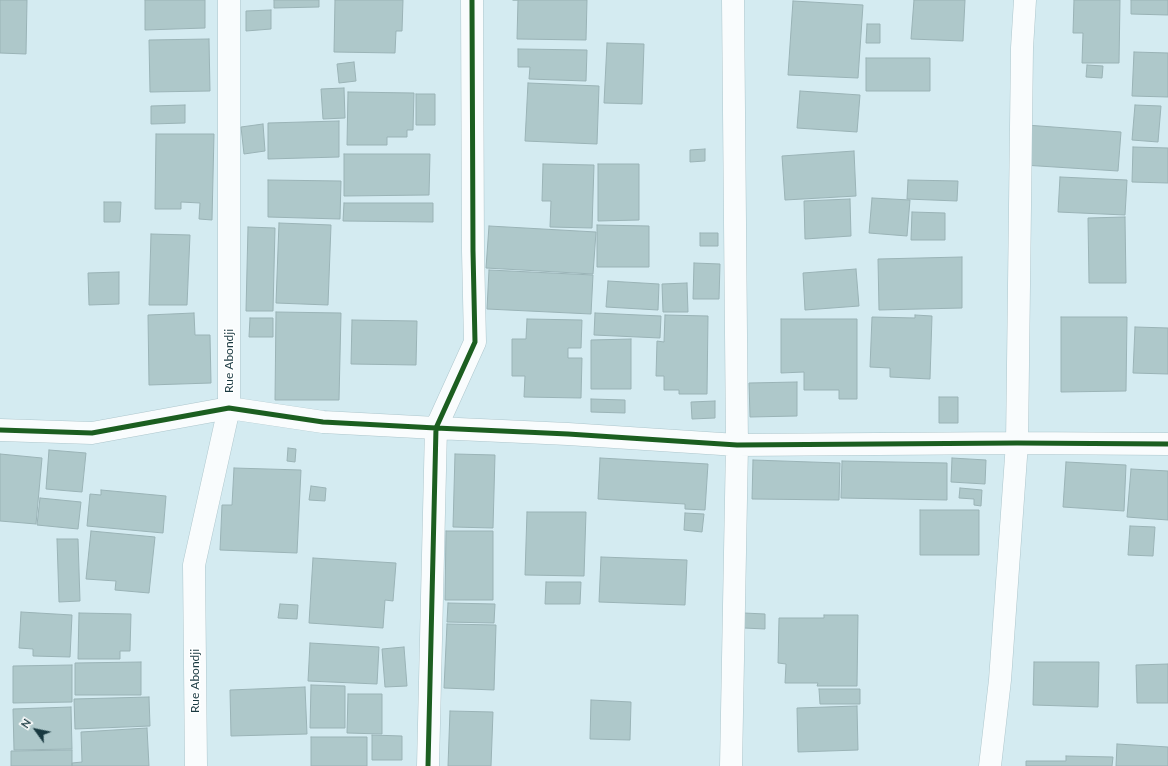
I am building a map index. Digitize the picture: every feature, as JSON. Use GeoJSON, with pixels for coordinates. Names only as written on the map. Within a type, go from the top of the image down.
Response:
{"type":"FeatureCollection","features":[{"type":"Feature","properties":{"kind":"street","name":"Rue Abondji"},"geometry":{"type":"LineString","coordinates":[[196,766],[194,565],[229,408],[229,0]]}},
{"type":"Feature","properties":{"kind":"street"},"geometry":{"type":"LineString","coordinates":[[428,766],[436,428],[475,342],[473,251],[472,0]]}},
{"type":"Feature","properties":{"kind":"street"},"geometry":{"type":"LineString","coordinates":[[731,766],[737,445],[732,0]]}},
{"type":"Feature","properties":{"kind":"street"},"geometry":{"type":"LineString","coordinates":[[990,766],[1000,680],[1017,443],[1022,48],[1025,0]]}},
{"type":"Feature","properties":{"kind":"street"},"geometry":{"type":"LineString","coordinates":[[0,430],[92,433],[229,408],[324,422],[568,434],[737,445],[1017,443],[1168,444]]}},
{"type":"Feature","properties":{"kind":"building"},"geometry":{"type":"Polygon","coordinates":[[[0,0],[27,0],[26,54],[0,53],[0,0]]]}},
{"type":"Feature","properties":{"kind":"building"},"geometry":{"type":"Polygon","coordinates":[[[145,0],[205,0],[205,28],[145,30],[145,0]]]}},
{"type":"Feature","properties":{"kind":"building"},"geometry":{"type":"Polygon","coordinates":[[[274,0],[319,0],[319,7],[274,8],[274,0]]]}},
{"type":"Feature","properties":{"kind":"building"},"geometry":{"type":"Polygon","coordinates":[[[335,0],[403,0],[402,31],[396,31],[395,53],[334,52],[335,0]]]}},
{"type":"Feature","properties":{"kind":"building"},"geometry":{"type":"Polygon","coordinates":[[[518,0],[587,0],[586,40],[517,39],[518,0]]]}},
{"type":"Feature","properties":{"kind":"building"},"geometry":{"type":"Polygon","coordinates":[[[914,0],[965,0],[963,41],[911,39],[914,0]]]}},
{"type":"Feature","properties":{"kind":"building"},"geometry":{"type":"Polygon","coordinates":[[[1074,0],[1120,0],[1119,63],[1082,63],[1083,33],[1073,33],[1074,0]]]}},
{"type":"Feature","properties":{"kind":"building"},"geometry":{"type":"Polygon","coordinates":[[[1131,0],[1168,0],[1168,15],[1131,14],[1131,0]]]}},
{"type":"Feature","properties":{"kind":"building"},"geometry":{"type":"Polygon","coordinates":[[[793,1],[863,5],[858,78],[788,75],[793,1]]]}},
{"type":"Feature","properties":{"kind":"building"},"geometry":{"type":"Polygon","coordinates":[[[271,10],[271,29],[246,31],[246,11],[271,10]]]}},
{"type":"Feature","properties":{"kind":"building"},"geometry":{"type":"Polygon","coordinates":[[[867,24],[880,24],[880,43],[866,43],[867,24]]]}},
{"type":"Feature","properties":{"kind":"building"},"geometry":{"type":"Polygon","coordinates":[[[209,39],[210,91],[150,92],[149,40],[209,39]]]}},
{"type":"Feature","properties":{"kind":"building"},"geometry":{"type":"Polygon","coordinates":[[[607,43],[644,44],[642,104],[604,103],[607,43]]]}},
{"type":"Feature","properties":{"kind":"building"},"geometry":{"type":"Polygon","coordinates":[[[518,49],[587,50],[586,81],[529,79],[530,67],[518,67],[518,49]]]}},
{"type":"Feature","properties":{"kind":"building"},"geometry":{"type":"Polygon","coordinates":[[[1134,52],[1168,53],[1168,97],[1132,96],[1134,52]]]}},
{"type":"Feature","properties":{"kind":"building"},"geometry":{"type":"Polygon","coordinates":[[[866,58],[930,58],[930,91],[866,91],[866,58]]]}},
{"type":"Feature","properties":{"kind":"building"},"geometry":{"type":"Polygon","coordinates":[[[354,62],[356,81],[339,83],[337,64],[354,62]]]}},
{"type":"Feature","properties":{"kind":"building"},"geometry":{"type":"Polygon","coordinates":[[[1087,65],[1103,66],[1102,78],[1086,77],[1087,65]]]}},
{"type":"Feature","properties":{"kind":"building"},"geometry":{"type":"Polygon","coordinates":[[[528,83],[599,86],[597,144],[525,141],[528,83]]]}},
{"type":"Feature","properties":{"kind":"building"},"geometry":{"type":"Polygon","coordinates":[[[344,88],[345,118],[323,119],[321,89],[344,88]]]}},
{"type":"Feature","properties":{"kind":"building"},"geometry":{"type":"Polygon","coordinates":[[[800,91],[860,95],[857,132],[797,128],[800,91]]]}},
{"type":"Feature","properties":{"kind":"building"},"geometry":{"type":"Polygon","coordinates":[[[348,92],[414,93],[413,130],[407,130],[407,137],[387,137],[387,145],[347,145],[348,92]]]}},
{"type":"Feature","properties":{"kind":"building"},"geometry":{"type":"Polygon","coordinates":[[[416,94],[435,94],[435,125],[416,125],[416,94]]]}},
{"type":"Feature","properties":{"kind":"building"},"geometry":{"type":"Polygon","coordinates":[[[185,105],[185,123],[151,124],[151,106],[185,105]]]}},
{"type":"Feature","properties":{"kind":"building"},"geometry":{"type":"Polygon","coordinates":[[[1135,105],[1161,106],[1158,142],[1132,140],[1135,105]]]}},
{"type":"Feature","properties":{"kind":"building"},"geometry":{"type":"Polygon","coordinates":[[[339,121],[339,157],[268,159],[268,123],[339,121]]]}},
{"type":"Feature","properties":{"kind":"building"},"geometry":{"type":"Polygon","coordinates":[[[263,124],[265,151],[244,154],[241,127],[263,124]]]}},
{"type":"Feature","properties":{"kind":"building"},"geometry":{"type":"Polygon","coordinates":[[[1026,125],[1121,132],[1118,171],[1023,165],[1026,125]]]}},
{"type":"Feature","properties":{"kind":"building"},"geometry":{"type":"Polygon","coordinates":[[[156,134],[214,134],[212,220],[199,219],[200,203],[181,202],[181,209],[155,209],[156,134]]]}},
{"type":"Feature","properties":{"kind":"building"},"geometry":{"type":"Polygon","coordinates":[[[1133,147],[1168,148],[1168,183],[1132,182],[1133,147]]]}},
{"type":"Feature","properties":{"kind":"building"},"geometry":{"type":"Polygon","coordinates":[[[705,149],[705,161],[690,162],[690,150],[705,149]]]}},
{"type":"Feature","properties":{"kind":"building"},"geometry":{"type":"Polygon","coordinates":[[[854,151],[856,196],[785,200],[782,156],[854,151]]]}},
{"type":"Feature","properties":{"kind":"building"},"geometry":{"type":"Polygon","coordinates":[[[344,154],[430,154],[429,195],[344,196],[344,154]]]}},
{"type":"Feature","properties":{"kind":"building"},"geometry":{"type":"Polygon","coordinates":[[[543,164],[594,165],[592,228],[550,227],[551,201],[542,201],[543,164]]]}},
{"type":"Feature","properties":{"kind":"building"},"geometry":{"type":"Polygon","coordinates":[[[598,164],[639,164],[639,220],[598,221],[598,164]]]}},
{"type":"Feature","properties":{"kind":"building"},"geometry":{"type":"Polygon","coordinates":[[[1060,177],[1127,180],[1125,215],[1058,212],[1060,177]]]}},
{"type":"Feature","properties":{"kind":"building"},"geometry":{"type":"Polygon","coordinates":[[[268,180],[341,181],[340,219],[268,217],[268,180]]]}},
{"type":"Feature","properties":{"kind":"building"},"geometry":{"type":"Polygon","coordinates":[[[908,180],[958,181],[957,201],[907,199],[908,180]]]}},
{"type":"Feature","properties":{"kind":"building"},"geometry":{"type":"Polygon","coordinates":[[[872,198],[910,200],[907,236],[869,233],[872,198]]]}},
{"type":"Feature","properties":{"kind":"building"},"geometry":{"type":"Polygon","coordinates":[[[850,199],[851,236],[805,239],[804,201],[850,199]]]}},
{"type":"Feature","properties":{"kind":"building"},"geometry":{"type":"Polygon","coordinates":[[[104,202],[121,202],[120,222],[104,222],[104,202]]]}},
{"type":"Feature","properties":{"kind":"building"},"geometry":{"type":"Polygon","coordinates":[[[344,203],[433,203],[433,222],[343,221],[344,203]]]}},
{"type":"Feature","properties":{"kind":"building"},"geometry":{"type":"Polygon","coordinates":[[[912,212],[945,213],[945,240],[911,240],[912,212]]]}},
{"type":"Feature","properties":{"kind":"building"},"geometry":{"type":"Polygon","coordinates":[[[1125,217],[1126,283],[1089,283],[1088,218],[1125,217]]]}},
{"type":"Feature","properties":{"kind":"building"},"geometry":{"type":"Polygon","coordinates":[[[279,223],[331,225],[328,305],[276,303],[279,223]]]}},
{"type":"Feature","properties":{"kind":"building"},"geometry":{"type":"Polygon","coordinates":[[[597,225],[649,226],[649,267],[597,267],[597,225]]]}},
{"type":"Feature","properties":{"kind":"building"},"geometry":{"type":"Polygon","coordinates":[[[489,226],[596,232],[593,274],[486,268],[489,226]]]}},
{"type":"Feature","properties":{"kind":"building"},"geometry":{"type":"Polygon","coordinates":[[[248,227],[275,228],[273,311],[246,311],[248,227]]]}},
{"type":"Feature","properties":{"kind":"building"},"geometry":{"type":"Polygon","coordinates":[[[700,233],[718,233],[718,246],[700,246],[700,233]]]}},
{"type":"Feature","properties":{"kind":"building"},"geometry":{"type":"Polygon","coordinates":[[[151,234],[190,235],[187,305],[149,305],[151,234]]]}},
{"type":"Feature","properties":{"kind":"building"},"geometry":{"type":"Polygon","coordinates":[[[962,257],[962,308],[879,310],[878,259],[962,257]]]}},
{"type":"Feature","properties":{"kind":"building"},"geometry":{"type":"Polygon","coordinates":[[[694,263],[720,264],[719,299],[693,299],[694,263]]]}},
{"type":"Feature","properties":{"kind":"building"},"geometry":{"type":"Polygon","coordinates":[[[856,269],[859,306],[805,310],[803,273],[856,269]]]}},
{"type":"Feature","properties":{"kind":"building"},"geometry":{"type":"Polygon","coordinates":[[[489,270],[593,275],[591,314],[487,309],[489,270]]]}},
{"type":"Feature","properties":{"kind":"building"},"geometry":{"type":"Polygon","coordinates":[[[119,272],[119,304],[89,305],[88,273],[119,272]]]}},
{"type":"Feature","properties":{"kind":"building"},"geometry":{"type":"Polygon","coordinates":[[[608,281],[659,284],[658,310],[606,307],[608,281]]]}},
{"type":"Feature","properties":{"kind":"building"},"geometry":{"type":"Polygon","coordinates":[[[687,283],[688,312],[663,312],[662,284],[687,283]]]}},
{"type":"Feature","properties":{"kind":"building"},"geometry":{"type":"Polygon","coordinates":[[[276,312],[341,313],[339,400],[275,400],[276,312]]]}},
{"type":"Feature","properties":{"kind":"building"},"geometry":{"type":"Polygon","coordinates":[[[194,313],[195,335],[210,335],[211,383],[149,385],[148,315],[194,313]]]}},
{"type":"Feature","properties":{"kind":"building"},"geometry":{"type":"Polygon","coordinates":[[[595,313],[661,316],[660,338],[594,335],[595,313]]]}},
{"type":"Feature","properties":{"kind":"building"},"geometry":{"type":"Polygon","coordinates":[[[665,315],[708,316],[707,394],[679,394],[679,390],[664,390],[664,376],[656,376],[657,341],[664,342],[665,315]]]}},
{"type":"Feature","properties":{"kind":"building"},"geometry":{"type":"Polygon","coordinates":[[[915,315],[932,316],[930,379],[890,377],[890,368],[870,367],[872,317],[915,318],[915,315]]]}},
{"type":"Feature","properties":{"kind":"building"},"geometry":{"type":"Polygon","coordinates":[[[1061,317],[1127,317],[1126,391],[1061,392],[1061,317]]]}},
{"type":"Feature","properties":{"kind":"building"},"geometry":{"type":"Polygon","coordinates":[[[250,318],[273,318],[273,337],[249,337],[250,318]]]}},
{"type":"Feature","properties":{"kind":"building"},"geometry":{"type":"Polygon","coordinates":[[[527,319],[582,320],[581,348],[568,348],[568,358],[582,358],[581,398],[524,397],[525,376],[512,376],[512,339],[526,339],[527,319]]]}},
{"type":"Feature","properties":{"kind":"building"},"geometry":{"type":"Polygon","coordinates":[[[781,319],[857,319],[857,399],[839,399],[839,390],[804,390],[804,372],[781,373],[781,319]]]}},
{"type":"Feature","properties":{"kind":"building"},"geometry":{"type":"Polygon","coordinates":[[[352,320],[417,321],[416,365],[351,364],[352,320]]]}},
{"type":"Feature","properties":{"kind":"building"},"geometry":{"type":"Polygon","coordinates":[[[1135,327],[1168,328],[1168,374],[1133,373],[1135,327]]]}},
{"type":"Feature","properties":{"kind":"building"},"geometry":{"type":"Polygon","coordinates":[[[631,339],[631,389],[591,389],[591,340],[631,339]]]}},
{"type":"Feature","properties":{"kind":"building"},"geometry":{"type":"Polygon","coordinates":[[[797,382],[797,416],[750,417],[749,383],[797,382]]]}},
{"type":"Feature","properties":{"kind":"building"},"geometry":{"type":"Polygon","coordinates":[[[939,397],[958,397],[958,423],[939,423],[939,397]]]}},
{"type":"Feature","properties":{"kind":"building"},"geometry":{"type":"Polygon","coordinates":[[[591,399],[625,400],[625,413],[591,412],[591,399]]]}},
{"type":"Feature","properties":{"kind":"building"},"geometry":{"type":"Polygon","coordinates":[[[715,401],[715,418],[692,419],[691,402],[715,401]]]}},
{"type":"Feature","properties":{"kind":"building"},"geometry":{"type":"Polygon","coordinates":[[[288,448],[296,449],[295,462],[287,461],[288,448]]]}},
{"type":"Feature","properties":{"kind":"building"},"geometry":{"type":"Polygon","coordinates":[[[49,450],[86,453],[82,492],[46,489],[49,450]]]}},
{"type":"Feature","properties":{"kind":"building"},"geometry":{"type":"Polygon","coordinates":[[[0,454],[42,458],[36,524],[0,521],[0,454]]]}},
{"type":"Feature","properties":{"kind":"building"},"geometry":{"type":"Polygon","coordinates":[[[455,454],[495,455],[493,528],[453,527],[455,454]]]}},
{"type":"Feature","properties":{"kind":"building"},"geometry":{"type":"Polygon","coordinates":[[[600,458],[708,464],[705,510],[685,509],[685,504],[598,499],[600,458]]]}},
{"type":"Feature","properties":{"kind":"building"},"geometry":{"type":"Polygon","coordinates":[[[952,458],[986,460],[985,484],[951,482],[952,458]]]}},
{"type":"Feature","properties":{"kind":"building"},"geometry":{"type":"Polygon","coordinates":[[[753,460],[840,463],[839,500],[752,499],[753,460]]]}},
{"type":"Feature","properties":{"kind":"building"},"geometry":{"type":"Polygon","coordinates":[[[842,461],[947,463],[947,500],[841,498],[842,461]]]}},
{"type":"Feature","properties":{"kind":"building"},"geometry":{"type":"Polygon","coordinates":[[[1066,462],[1126,465],[1124,511],[1063,507],[1066,462]]]}},
{"type":"Feature","properties":{"kind":"building"},"geometry":{"type":"Polygon","coordinates":[[[234,468],[301,470],[297,553],[220,550],[222,505],[232,505],[234,468]]]}},
{"type":"Feature","properties":{"kind":"building"},"geometry":{"type":"Polygon","coordinates":[[[1131,469],[1168,471],[1168,520],[1127,517],[1131,469]]]}},
{"type":"Feature","properties":{"kind":"building"},"geometry":{"type":"Polygon","coordinates":[[[311,486],[326,488],[325,501],[309,500],[311,486]]]}},
{"type":"Feature","properties":{"kind":"building"},"geometry":{"type":"Polygon","coordinates":[[[960,488],[982,490],[981,506],[974,505],[974,499],[959,498],[960,488]]]}},
{"type":"Feature","properties":{"kind":"building"},"geometry":{"type":"Polygon","coordinates":[[[101,490],[166,496],[163,533],[87,526],[90,494],[101,495],[101,490]]]}},
{"type":"Feature","properties":{"kind":"building"},"geometry":{"type":"Polygon","coordinates":[[[40,498],[81,502],[78,529],[37,525],[40,498]]]}},
{"type":"Feature","properties":{"kind":"building"},"geometry":{"type":"Polygon","coordinates":[[[920,510],[979,510],[979,555],[920,555],[920,510]]]}},
{"type":"Feature","properties":{"kind":"building"},"geometry":{"type":"Polygon","coordinates":[[[527,512],[586,512],[584,576],[525,575],[527,512]]]}},
{"type":"Feature","properties":{"kind":"building"},"geometry":{"type":"Polygon","coordinates":[[[685,513],[704,514],[702,532],[684,530],[685,513]]]}},
{"type":"Feature","properties":{"kind":"building"},"geometry":{"type":"Polygon","coordinates":[[[1130,526],[1155,527],[1153,556],[1128,555],[1130,526]]]}},
{"type":"Feature","properties":{"kind":"building"},"geometry":{"type":"Polygon","coordinates":[[[91,531],[155,537],[149,593],[115,590],[116,581],[86,579],[91,531]]]}},
{"type":"Feature","properties":{"kind":"building"},"geometry":{"type":"Polygon","coordinates":[[[446,531],[493,531],[493,600],[445,600],[446,531]]]}},
{"type":"Feature","properties":{"kind":"building"},"geometry":{"type":"Polygon","coordinates":[[[57,539],[78,539],[80,601],[59,602],[57,539]]]}},
{"type":"Feature","properties":{"kind":"building"},"geometry":{"type":"Polygon","coordinates":[[[601,557],[687,560],[685,605],[599,602],[601,557]]]}},
{"type":"Feature","properties":{"kind":"building"},"geometry":{"type":"Polygon","coordinates":[[[313,558],[396,563],[393,601],[385,600],[383,628],[309,623],[313,558]]]}},
{"type":"Feature","properties":{"kind":"building"},"geometry":{"type":"Polygon","coordinates":[[[546,582],[581,582],[580,604],[545,604],[546,582]]]}},
{"type":"Feature","properties":{"kind":"building"},"geometry":{"type":"Polygon","coordinates":[[[448,603],[495,604],[494,623],[447,622],[448,603]]]}},
{"type":"Feature","properties":{"kind":"building"},"geometry":{"type":"Polygon","coordinates":[[[280,604],[298,605],[297,619],[278,618],[280,604]]]}},
{"type":"Feature","properties":{"kind":"building"},"geometry":{"type":"Polygon","coordinates":[[[21,612],[72,615],[70,657],[33,656],[33,649],[19,648],[21,612]]]}},
{"type":"Feature","properties":{"kind":"building"},"geometry":{"type":"Polygon","coordinates":[[[79,613],[131,614],[130,651],[120,651],[120,659],[78,659],[79,613]]]}},
{"type":"Feature","properties":{"kind":"building"},"geometry":{"type":"Polygon","coordinates":[[[744,613],[765,614],[765,629],[744,628],[744,613]]]}},
{"type":"Feature","properties":{"kind":"building"},"geometry":{"type":"Polygon","coordinates":[[[824,615],[858,615],[857,686],[817,686],[818,683],[785,683],[786,664],[778,663],[779,618],[824,618],[824,615]]]}},
{"type":"Feature","properties":{"kind":"building"},"geometry":{"type":"Polygon","coordinates":[[[447,624],[496,625],[494,690],[444,688],[447,624]]]}},
{"type":"Feature","properties":{"kind":"building"},"geometry":{"type":"Polygon","coordinates":[[[310,643],[379,647],[377,684],[308,681],[310,643]]]}},
{"type":"Feature","properties":{"kind":"building"},"geometry":{"type":"Polygon","coordinates":[[[404,647],[407,686],[385,687],[382,649],[404,647]]]}},
{"type":"Feature","properties":{"kind":"building"},"geometry":{"type":"Polygon","coordinates":[[[141,662],[141,695],[75,695],[75,663],[141,662]]]}},
{"type":"Feature","properties":{"kind":"building"},"geometry":{"type":"Polygon","coordinates":[[[1034,662],[1099,662],[1098,707],[1033,705],[1034,662]]]}},
{"type":"Feature","properties":{"kind":"building"},"geometry":{"type":"Polygon","coordinates":[[[1168,664],[1168,703],[1137,703],[1136,665],[1168,664]]]}},
{"type":"Feature","properties":{"kind":"building"},"geometry":{"type":"Polygon","coordinates":[[[72,665],[72,702],[13,703],[13,666],[72,665]]]}},
{"type":"Feature","properties":{"kind":"building"},"geometry":{"type":"Polygon","coordinates":[[[311,685],[345,686],[345,728],[310,728],[311,685]]]}},
{"type":"Feature","properties":{"kind":"building"},"geometry":{"type":"Polygon","coordinates":[[[305,687],[307,734],[231,736],[230,690],[305,687]]]}},
{"type":"Feature","properties":{"kind":"building"},"geometry":{"type":"Polygon","coordinates":[[[819,689],[860,689],[860,704],[820,704],[819,689]]]}},
{"type":"Feature","properties":{"kind":"building"},"geometry":{"type":"Polygon","coordinates":[[[348,694],[382,694],[382,734],[347,733],[348,694]]]}},
{"type":"Feature","properties":{"kind":"building"},"geometry":{"type":"Polygon","coordinates":[[[149,697],[150,726],[75,729],[74,699],[149,697]]]}},
{"type":"Feature","properties":{"kind":"building"},"geometry":{"type":"Polygon","coordinates":[[[591,700],[631,702],[630,740],[590,739],[591,700]]]}},
{"type":"Feature","properties":{"kind":"building"},"geometry":{"type":"Polygon","coordinates":[[[857,706],[858,750],[798,752],[797,708],[857,706]]]}},
{"type":"Feature","properties":{"kind":"building"},"geometry":{"type":"Polygon","coordinates":[[[71,707],[72,749],[14,750],[13,709],[71,707]]]}},
{"type":"Feature","properties":{"kind":"building"},"geometry":{"type":"Polygon","coordinates":[[[450,711],[493,712],[491,766],[448,766],[450,711]]]}},
{"type":"Feature","properties":{"kind":"building"},"geometry":{"type":"Polygon","coordinates":[[[147,728],[149,766],[72,766],[72,763],[82,762],[81,732],[147,728]]]}},
{"type":"Feature","properties":{"kind":"building"},"geometry":{"type":"Polygon","coordinates":[[[372,735],[402,736],[402,760],[372,760],[372,735]]]}},
{"type":"Feature","properties":{"kind":"building"},"geometry":{"type":"Polygon","coordinates":[[[311,737],[367,737],[367,766],[311,766],[311,737]]]}},
{"type":"Feature","properties":{"kind":"building"},"geometry":{"type":"Polygon","coordinates":[[[1117,744],[1168,747],[1168,766],[1116,766],[1117,744]]]}},
{"type":"Feature","properties":{"kind":"building"},"geometry":{"type":"Polygon","coordinates":[[[72,750],[72,766],[11,766],[11,751],[72,750]]]}},
{"type":"Feature","properties":{"kind":"building"},"geometry":{"type":"Polygon","coordinates":[[[1066,756],[1113,757],[1112,766],[1026,766],[1026,761],[1066,761],[1066,756]]]}},
{"type":"Feature","properties":{"kind":"cycle path"},"geometry":{"type":"LineString","coordinates":[[428,766],[436,428],[475,342],[473,251],[472,0]]}},
{"type":"Feature","properties":{"kind":"cycle path"},"geometry":{"type":"LineString","coordinates":[[0,430],[92,433],[229,408],[323,422],[568,434],[737,445],[1017,443],[1168,444]]}}]}
